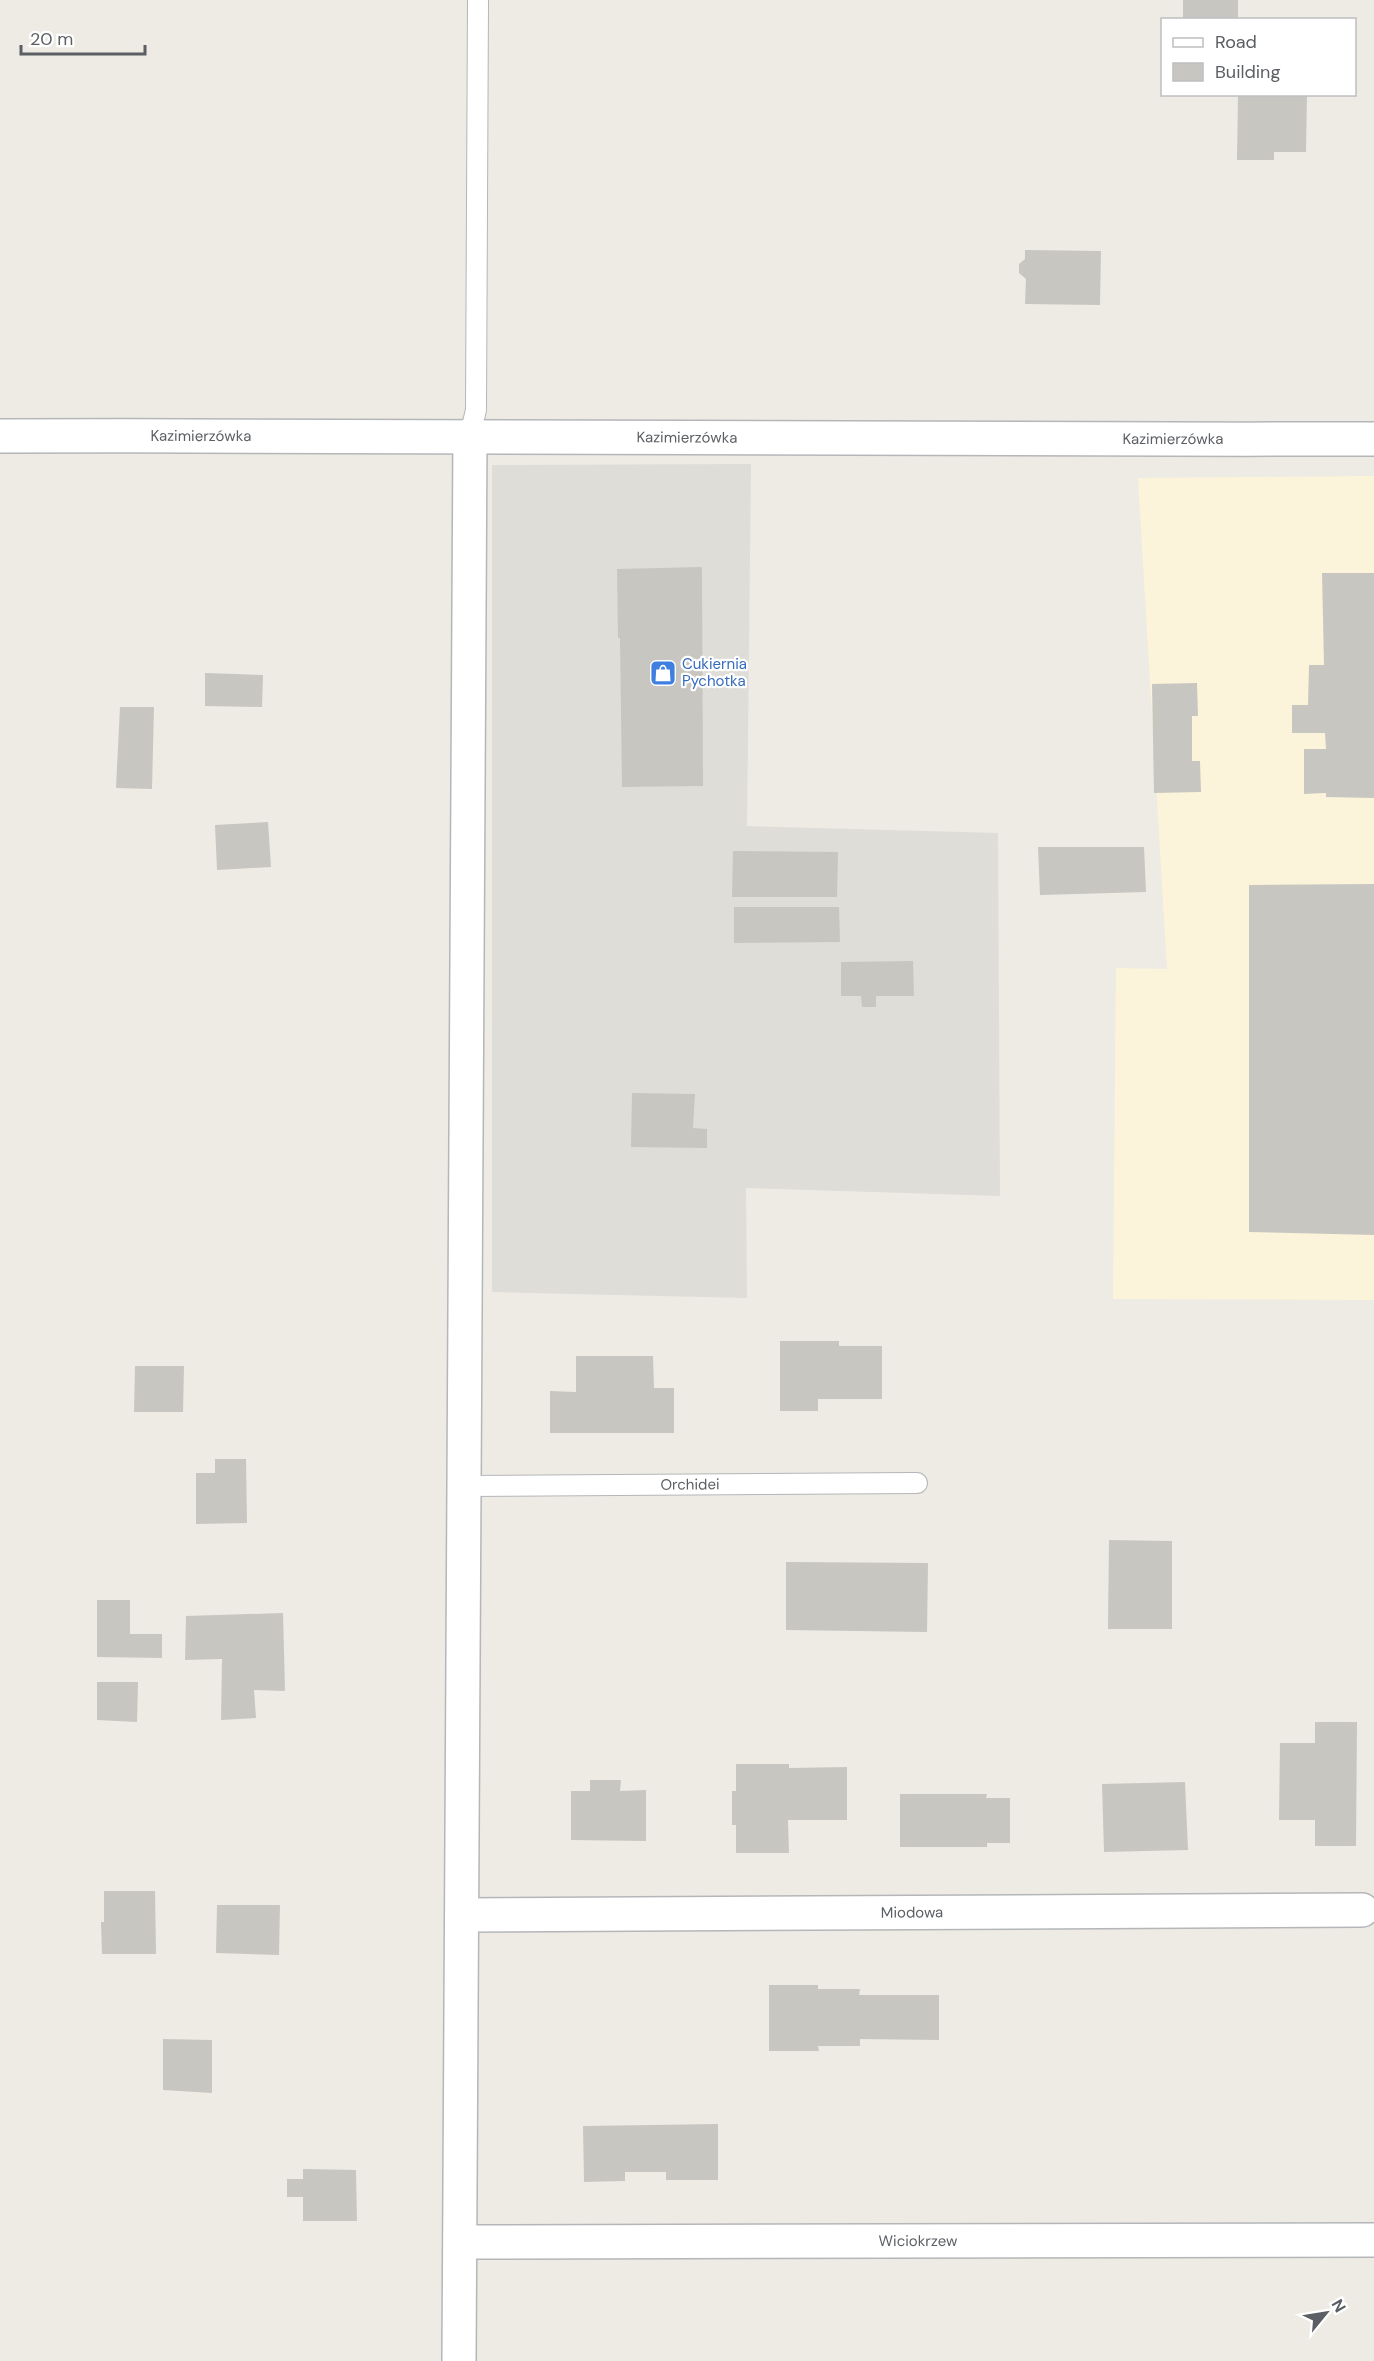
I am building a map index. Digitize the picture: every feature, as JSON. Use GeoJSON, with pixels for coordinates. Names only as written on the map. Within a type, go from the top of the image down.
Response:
{"type":"FeatureCollection","features":[{"type":"Feature","properties":{"kind":"street","name":"Kazimierzówka"},"geometry":{"type":"LineString","coordinates":[[0,436],[470,435],[898,440],[1374,439]]}},
{"type":"Feature","properties":{"kind":"street"},"geometry":{"type":"LineString","coordinates":[[459,2361],[470,435]]}},
{"type":"Feature","properties":{"kind":"street","name":"Miodowa"},"geometry":{"type":"LineString","coordinates":[[462,1915],[1362,1910]]}},
{"type":"Feature","properties":{"kind":"street","name":"Wiciokrzew"},"geometry":{"type":"LineString","coordinates":[[460,2242],[1374,2240]]}},
{"type":"Feature","properties":{"kind":"lane"},"geometry":{"type":"LineString","coordinates":[[470,435],[476,410],[478,0]]}},
{"type":"Feature","properties":{"kind":"lane","name":"Orchidei"},"geometry":{"type":"LineString","coordinates":[[464,1486],[917,1483]]}},
{"type":"Feature","properties":{"kind":"shaded area"},"geometry":{"type":"Polygon","coordinates":[[[751,464],[747,826],[998,833],[1000,1196],[746,1188],[747,1298],[492,1292],[492,465],[751,464]]]}},
{"type":"Feature","properties":{"kind":"shaded area"},"geometry":{"type":"Polygon","coordinates":[[[1374,476],[1374,1300],[1113,1299],[1116,968],[1167,969],[1138,478],[1374,476]]]}},
{"type":"Feature","properties":{"kind":"building"},"geometry":{"type":"Polygon","coordinates":[[[1183,0],[1238,0],[1238,18],[1183,18],[1183,0]]]}},
{"type":"Feature","properties":{"kind":"building"},"geometry":{"type":"Polygon","coordinates":[[[1238,96],[1307,96],[1306,152],[1274,152],[1274,160],[1237,160],[1238,96]]]}},
{"type":"Feature","properties":{"kind":"building"},"geometry":{"type":"Polygon","coordinates":[[[1025,250],[1101,251],[1100,305],[1025,304],[1026,279],[1019,273],[1019,264],[1025,259],[1025,250]]]}},
{"type":"Feature","properties":{"kind":"building"},"geometry":{"type":"Polygon","coordinates":[[[702,567],[703,786],[622,787],[617,569],[702,567]]]}},
{"type":"Feature","properties":{"kind":"building"},"geometry":{"type":"Polygon","coordinates":[[[1322,573],[1374,573],[1374,798],[1326,797],[1326,793],[1304,794],[1304,749],[1326,749],[1325,733],[1292,733],[1292,705],[1308,705],[1309,665],[1324,665],[1322,573]]]}},
{"type":"Feature","properties":{"kind":"building"},"geometry":{"type":"Polygon","coordinates":[[[205,673],[263,675],[262,707],[205,706],[205,673]]]}},
{"type":"Feature","properties":{"kind":"building"},"geometry":{"type":"Polygon","coordinates":[[[1197,683],[1198,716],[1192,716],[1192,761],[1200,761],[1201,792],[1154,793],[1152,684],[1197,683]]]}},
{"type":"Feature","properties":{"kind":"building"},"geometry":{"type":"Polygon","coordinates":[[[120,707],[154,707],[152,789],[116,788],[120,707]]]}},
{"type":"Feature","properties":{"kind":"building"},"geometry":{"type":"Polygon","coordinates":[[[268,822],[271,867],[217,870],[215,825],[268,822]]]}},
{"type":"Feature","properties":{"kind":"building"},"geometry":{"type":"Polygon","coordinates":[[[1038,847],[1144,847],[1146,892],[1040,895],[1038,847]]]}},
{"type":"Feature","properties":{"kind":"building"},"geometry":{"type":"Polygon","coordinates":[[[733,851],[838,852],[837,897],[732,897],[733,851]]]}},
{"type":"Feature","properties":{"kind":"building"},"geometry":{"type":"Polygon","coordinates":[[[1374,884],[1374,1235],[1249,1232],[1249,885],[1374,884]]]}},
{"type":"Feature","properties":{"kind":"building"},"geometry":{"type":"Polygon","coordinates":[[[734,907],[839,907],[840,942],[734,943],[734,907]]]}},
{"type":"Feature","properties":{"kind":"building"},"geometry":{"type":"Polygon","coordinates":[[[913,961],[914,996],[876,996],[876,1007],[862,1007],[861,996],[841,996],[841,962],[913,961]]]}},
{"type":"Feature","properties":{"kind":"building"},"geometry":{"type":"Polygon","coordinates":[[[632,1093],[695,1094],[693,1128],[707,1129],[707,1148],[631,1147],[632,1093]]]}},
{"type":"Feature","properties":{"kind":"building"},"geometry":{"type":"Polygon","coordinates":[[[780,1341],[839,1341],[839,1346],[882,1346],[882,1399],[818,1399],[818,1411],[780,1411],[780,1341]]]}},
{"type":"Feature","properties":{"kind":"building"},"geometry":{"type":"Polygon","coordinates":[[[576,1356],[653,1356],[654,1388],[674,1388],[674,1433],[550,1433],[550,1391],[576,1392],[576,1356]]]}},
{"type":"Feature","properties":{"kind":"building"},"geometry":{"type":"Polygon","coordinates":[[[135,1366],[184,1366],[183,1412],[134,1412],[135,1366]]]}},
{"type":"Feature","properties":{"kind":"building"},"geometry":{"type":"Polygon","coordinates":[[[215,1459],[246,1459],[247,1523],[196,1524],[196,1473],[215,1473],[215,1459]]]}},
{"type":"Feature","properties":{"kind":"building"},"geometry":{"type":"Polygon","coordinates":[[[1109,1540],[1172,1541],[1172,1629],[1108,1629],[1109,1540]]]}},
{"type":"Feature","properties":{"kind":"building"},"geometry":{"type":"Polygon","coordinates":[[[786,1562],[928,1563],[927,1632],[786,1630],[786,1562]]]}},
{"type":"Feature","properties":{"kind":"building"},"geometry":{"type":"Polygon","coordinates":[[[97,1600],[130,1600],[130,1634],[162,1634],[162,1658],[97,1657],[97,1600]]]}},
{"type":"Feature","properties":{"kind":"building"},"geometry":{"type":"Polygon","coordinates":[[[283,1613],[285,1691],[254,1690],[256,1718],[221,1720],[222,1659],[185,1660],[186,1616],[283,1613]]]}},
{"type":"Feature","properties":{"kind":"building"},"geometry":{"type":"Polygon","coordinates":[[[97,1682],[138,1682],[137,1722],[97,1720],[97,1682]]]}},
{"type":"Feature","properties":{"kind":"building"},"geometry":{"type":"Polygon","coordinates":[[[1315,1722],[1357,1722],[1356,1846],[1315,1846],[1315,1820],[1279,1820],[1280,1743],[1315,1743],[1315,1722]]]}},
{"type":"Feature","properties":{"kind":"building"},"geometry":{"type":"Polygon","coordinates":[[[736,1764],[789,1764],[789,1768],[847,1767],[847,1820],[788,1820],[789,1853],[736,1853],[736,1825],[732,1825],[732,1791],[736,1791],[736,1764]]]}},
{"type":"Feature","properties":{"kind":"building"},"geometry":{"type":"Polygon","coordinates":[[[590,1780],[621,1780],[620,1791],[646,1790],[646,1841],[571,1840],[571,1791],[590,1791],[590,1780]]]}},
{"type":"Feature","properties":{"kind":"building"},"geometry":{"type":"Polygon","coordinates":[[[1185,1782],[1188,1850],[1104,1852],[1102,1784],[1185,1782]]]}},
{"type":"Feature","properties":{"kind":"building"},"geometry":{"type":"Polygon","coordinates":[[[900,1794],[987,1794],[986,1798],[1010,1798],[1010,1843],[987,1843],[987,1847],[900,1847],[900,1794]]]}},
{"type":"Feature","properties":{"kind":"building"},"geometry":{"type":"Polygon","coordinates":[[[104,1891],[155,1891],[156,1954],[102,1954],[101,1922],[104,1922],[104,1891]]]}},
{"type":"Feature","properties":{"kind":"building"},"geometry":{"type":"Polygon","coordinates":[[[217,1905],[280,1905],[279,1955],[216,1953],[217,1905]]]}},
{"type":"Feature","properties":{"kind":"building"},"geometry":{"type":"Polygon","coordinates":[[[769,1985],[818,1985],[818,1989],[860,1989],[859,1995],[939,1995],[939,2040],[860,2039],[860,2046],[818,2046],[819,2051],[769,2051],[769,1985]]]}},
{"type":"Feature","properties":{"kind":"building"},"geometry":{"type":"Polygon","coordinates":[[[163,2039],[212,2040],[212,2093],[163,2090],[163,2039]]]}},
{"type":"Feature","properties":{"kind":"building"},"geometry":{"type":"Polygon","coordinates":[[[718,2124],[718,2180],[666,2180],[666,2172],[625,2172],[625,2181],[584,2182],[583,2126],[718,2124]]]}},
{"type":"Feature","properties":{"kind":"building"},"geometry":{"type":"Polygon","coordinates":[[[303,2169],[356,2170],[357,2221],[303,2221],[303,2197],[287,2197],[287,2179],[303,2179],[303,2169]]]}},
{"type":"Feature","properties":{"kind":"place","name":"Cukiernia Pychotka"},"geometry":{"type":"Point","coordinates":[663,673]}}]}
